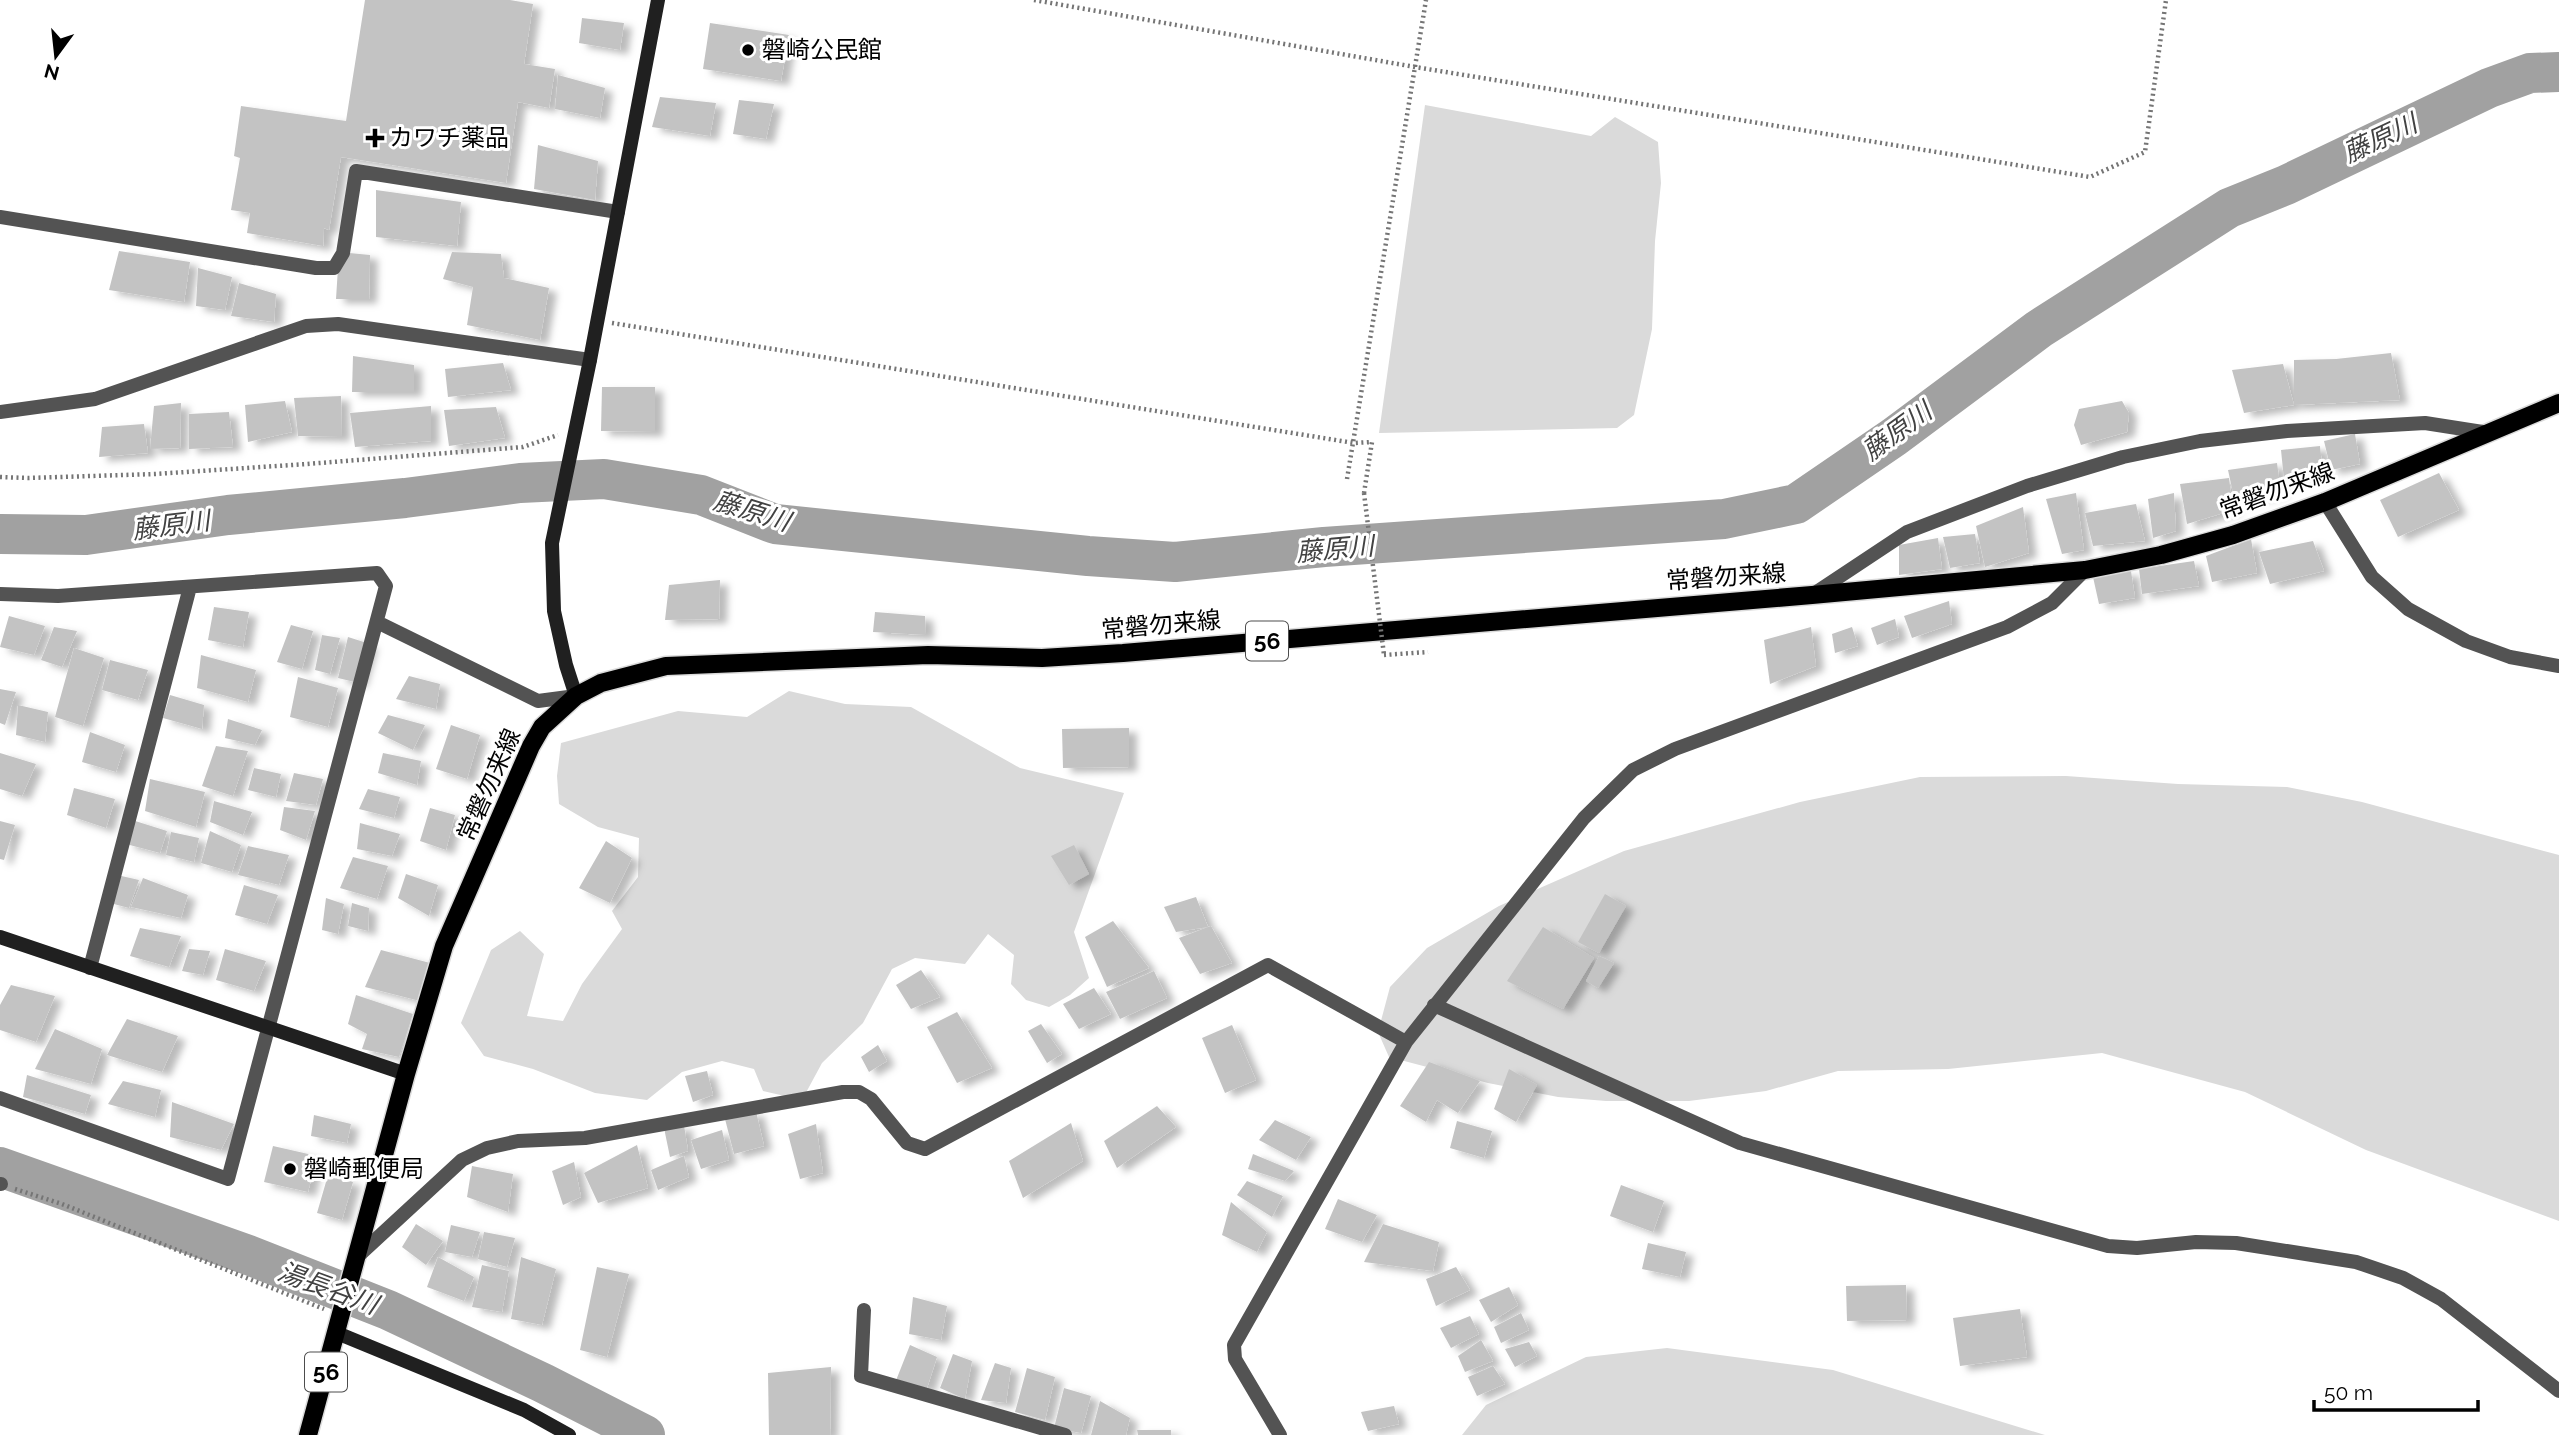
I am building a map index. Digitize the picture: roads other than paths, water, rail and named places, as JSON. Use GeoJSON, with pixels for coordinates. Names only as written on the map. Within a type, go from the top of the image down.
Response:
{"type":"FeatureCollection","features":[{"type":"Feature","properties":{"kind":"main road","name":"常磐勿来線"},"geometry":{"type":"LineString","coordinates":[[307,1435],[444,946],[531,746],[542,727],[576,696],[601,683],[666,666],[928,655],[1042,657],[1123,653],[2085,570],[2161,555],[2233,535],[2325,502],[2559,403]]}},
{"type":"Feature","properties":{"kind":"street"},"geometry":{"type":"LineString","coordinates":[[377,622],[538,701],[576,696],[554,611],[552,543],[590,360],[658,0]]}},
{"type":"Feature","properties":{"kind":"street"},"geometry":{"type":"LineString","coordinates":[[0,217],[316,268],[334,268],[343,253],[356,171],[618,212]]}},
{"type":"Feature","properties":{"kind":"street"},"geometry":{"type":"LineString","coordinates":[[0,412],[95,399],[306,326],[338,324],[590,360]]}},
{"type":"Feature","properties":{"kind":"street"},"geometry":{"type":"LineString","coordinates":[[1812,595],[1907,532],[2027,486],[2123,457],[2200,441],[2287,431],[2425,423],[2489,433]]}},
{"type":"Feature","properties":{"kind":"street"},"geometry":{"type":"LineString","coordinates":[[2325,502],[2372,577],[2408,609],[2466,641],[2510,657],[2559,666]]}},
{"type":"Feature","properties":{"kind":"street"},"geometry":{"type":"LineString","coordinates":[[1280,1435],[1235,1359],[1234,1345],[1406,1042],[1584,818],[1633,771],[1675,749],[2007,627],[2052,603],[2085,570]]}},
{"type":"Feature","properties":{"kind":"street"},"geometry":{"type":"LineString","coordinates":[[0,594],[58,596],[377,573],[386,586],[228,1179],[0,1098]]}},
{"type":"Feature","properties":{"kind":"street"},"geometry":{"type":"LineString","coordinates":[[90,968],[190,587]]}},
{"type":"Feature","properties":{"kind":"street"},"geometry":{"type":"LineString","coordinates":[[0,937],[406,1074]]}},
{"type":"Feature","properties":{"kind":"street"},"geometry":{"type":"LineString","coordinates":[[358,1256],[462,1160],[487,1148],[518,1141],[585,1138],[843,1092],[859,1092],[871,1099],[907,1143],[925,1149],[1268,965],[1406,1042]]}},
{"type":"Feature","properties":{"kind":"street"},"geometry":{"type":"LineString","coordinates":[[1434,1005],[1740,1143],[2108,1246],[2137,1248],[2196,1242],[2236,1243],[2368,1266],[2403,1278],[2441,1299],[2559,1391]]}},
{"type":"Feature","properties":{"kind":"street"},"geometry":{"type":"LineString","coordinates":[[864,1310],[861,1376],[1065,1435]]}},
{"type":"Feature","properties":{"kind":"street"},"geometry":{"type":"LineString","coordinates":[[341,1319],[569,1435]]}},
{"type":"Feature","properties":{"kind":"waterway","name":"藤原川"},"geometry":{"type":"LineString","coordinates":[[0,534],[86,535],[228,515],[405,498],[520,483],[604,479],[701,495],[775,524],[1088,556],[1175,562],[1324,547],[1724,519],[1796,504],[1894,437],[2039,329],[2229,208],[2286,185],[2489,88],[2530,73],[2559,72]]}},
{"type":"Feature","properties":{"kind":"waterway","name":"湯長谷川"},"geometry":{"type":"LineString","coordinates":[[0,1167],[251,1256],[388,1310],[543,1383],[645,1435]]}},
{"type":"Feature","properties":{"kind":"place","name":"磐崎公民館"},"geometry":{"type":"Point","coordinates":[748,50]}},
{"type":"Feature","properties":{"kind":"place","name":"カワチ薬品"},"geometry":{"type":"Point","coordinates":[375,138]}},
{"type":"Feature","properties":{"kind":"place","name":"磐崎郵便局"},"geometry":{"type":"Point","coordinates":[290,1169]}}]}
